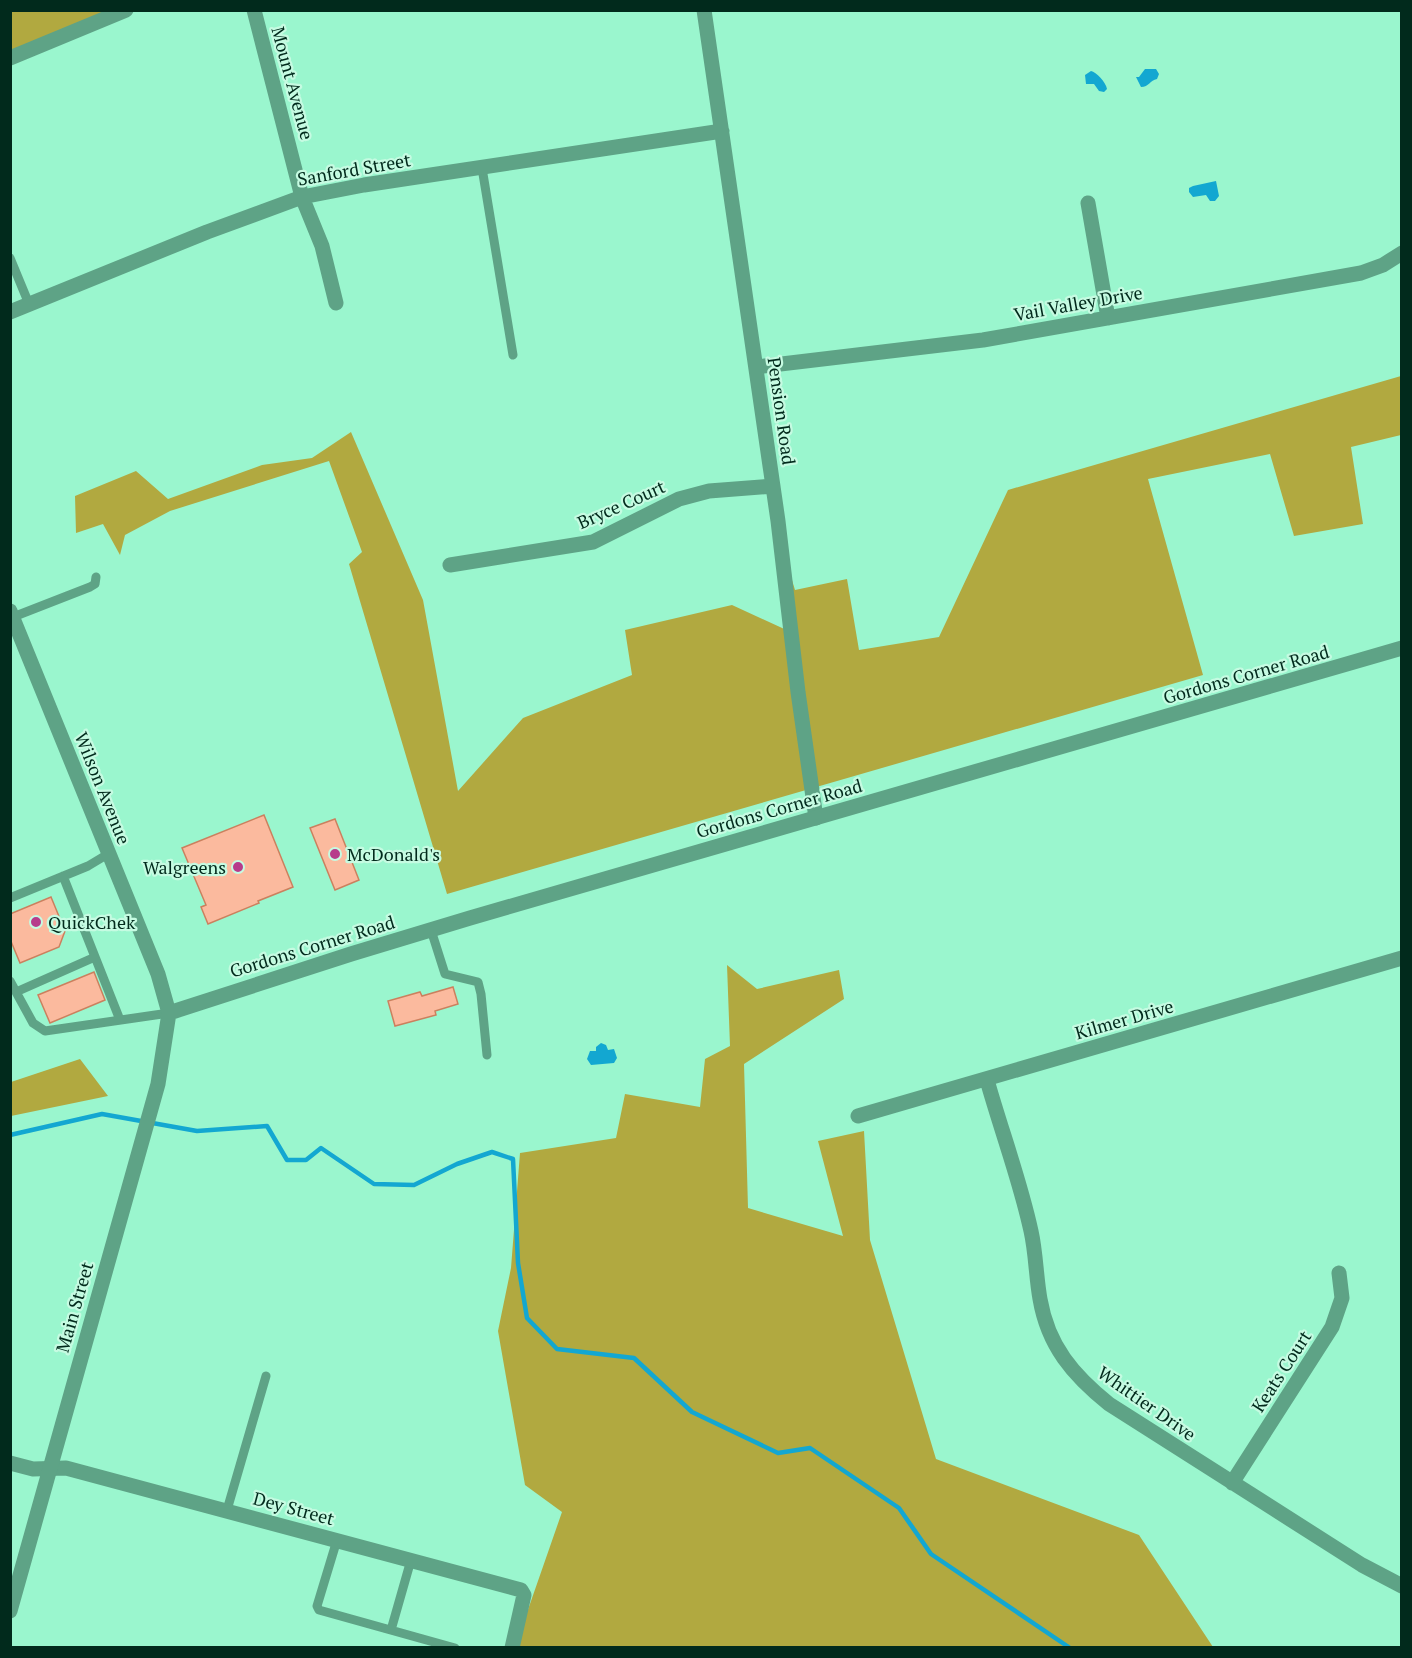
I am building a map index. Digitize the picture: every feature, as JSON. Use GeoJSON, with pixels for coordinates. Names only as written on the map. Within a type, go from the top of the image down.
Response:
{"type":"FeatureCollection","features":[{"type":"Feature","properties":{"kind":"street"},"geometry":{"type":"LineString","coordinates":[[10,58],[126,10]]}},
{"type":"Feature","properties":{"kind":"street","name":"Mount Avenue"},"geometry":{"type":"LineString","coordinates":[[254,10],[302,197],[322,246],[336,303]]}},
{"type":"Feature","properties":{"kind":"street","name":"Pension Road"},"geometry":{"type":"LineString","coordinates":[[704,10],[773,486],[816,818]]}},
{"type":"Feature","properties":{"kind":"street","name":"Sanford Street"},"geometry":{"type":"LineString","coordinates":[[10,312],[207,232],[302,197],[363,185],[722,131]]}},
{"type":"Feature","properties":{"kind":"street"},"geometry":{"type":"LineString","coordinates":[[1088,203],[1108,318]]}},
{"type":"Feature","properties":{"kind":"street","name":"Vail Valley Drive"},"geometry":{"type":"LineString","coordinates":[[756,367],[983,340],[1361,273],[1383,265],[1401,254]]}},
{"type":"Feature","properties":{"kind":"street","name":"Bryce Court"},"geometry":{"type":"LineString","coordinates":[[450,565],[593,542],[679,499],[709,491],[773,486]]}},
{"type":"Feature","properties":{"kind":"street","name":"Wilson Avenue"},"geometry":{"type":"LineString","coordinates":[[12,614],[158,974],[169,1013]]}},
{"type":"Feature","properties":{"kind":"street","name":"Gordons Corner Road"},"geometry":{"type":"LineString","coordinates":[[169,1013],[431,930],[1401,648]]}},
{"type":"Feature","properties":{"kind":"street","name":"Kilmer Drive"},"geometry":{"type":"LineString","coordinates":[[858,1116],[1401,958]]}},
{"type":"Feature","properties":{"kind":"street","name":"Main Street"},"geometry":{"type":"LineString","coordinates":[[10,1611],[153,1099],[169,1013]]}},
{"type":"Feature","properties":{"kind":"street","name":"Whittier Drive"},"geometry":{"type":"LineString","coordinates":[[987,1080],[1031,1229],[1043,1316],[1059,1352],[1084,1384],[1109,1404],[1232,1483],[1362,1565],[1401,1586]]}},
{"type":"Feature","properties":{"kind":"street","name":"Keats Court"},"geometry":{"type":"LineString","coordinates":[[1232,1483],[1332,1327],[1342,1298],[1339,1274]]}},
{"type":"Feature","properties":{"kind":"street","name":"Dey Street"},"geometry":{"type":"LineString","coordinates":[[10,1463],[33,1469],[66,1468],[521,1590],[524,1595],[512,1647]]}},
{"type":"Feature","properties":{"kind":"lane"},"geometry":{"type":"LineString","coordinates":[[482,168],[513,355]]}},
{"type":"Feature","properties":{"kind":"lane"},"geometry":{"type":"LineString","coordinates":[[10,258],[29,304]]}},
{"type":"Feature","properties":{"kind":"lane"},"geometry":{"type":"LineString","coordinates":[[12,614],[90,587],[95,584],[96,577]]}},
{"type":"Feature","properties":{"kind":"lane"},"geometry":{"type":"LineString","coordinates":[[10,898],[108,854]]}},
{"type":"Feature","properties":{"kind":"lane"},"geometry":{"type":"LineString","coordinates":[[63,876],[120,1020]]}},
{"type":"Feature","properties":{"kind":"lane"},"geometry":{"type":"LineString","coordinates":[[431,930],[445,974],[478,982],[487,1055]]}},
{"type":"Feature","properties":{"kind":"lane"},"geometry":{"type":"LineString","coordinates":[[16,992],[95,957]]}},
{"type":"Feature","properties":{"kind":"lane"},"geometry":{"type":"LineString","coordinates":[[10,981],[33,1023],[45,1030],[169,1013]]}},
{"type":"Feature","properties":{"kind":"lane"},"geometry":{"type":"LineString","coordinates":[[227,1510],[266,1376]]}},
{"type":"Feature","properties":{"kind":"lane"},"geometry":{"type":"LineString","coordinates":[[337,1540],[318,1608],[455,1647]]}},
{"type":"Feature","properties":{"kind":"lane"},"geometry":{"type":"LineString","coordinates":[[392,1630],[411,1560]]}},
{"type":"Feature","properties":{"kind":"shaded area"},"geometry":{"type":"Polygon","coordinates":[[[11,11],[124,11],[11,54],[11,11]]]}},
{"type":"Feature","properties":{"kind":"shaded area"},"geometry":{"type":"Polygon","coordinates":[[[1401,376],[1401,435],[1351,447],[1363,524],[1294,536],[1270,454],[1148,479],[1203,675],[447,894],[349,564],[362,552],[329,461],[170,511],[125,535],[120,555],[103,524],[76,533],[75,496],[136,471],[168,499],[262,465],[312,458],[351,432],[423,600],[458,791],[523,718],[632,675],[625,630],[732,605],[793,633],[788,567],[795,590],[847,579],[859,650],[939,637],[1008,490],[1401,376]]]}},
{"type":"Feature","properties":{"kind":"shaded area"},"geometry":{"type":"Polygon","coordinates":[[[727,965],[757,989],[839,970],[844,999],[744,1064],[748,1208],[843,1236],[818,1141],[864,1131],[870,1240],[936,1459],[1139,1535],[1213,1647],[515,1647],[562,1512],[525,1485],[498,1331],[511,1268],[520,1153],[616,1138],[625,1094],[700,1107],[705,1059],[730,1046],[727,965]]]}},
{"type":"Feature","properties":{"kind":"shaded area"},"geometry":{"type":"Polygon","coordinates":[[[80,1059],[108,1096],[11,1116],[11,1082],[80,1059]]]}},
{"type":"Feature","properties":{"kind":"water"},"geometry":{"type":"Polygon","coordinates":[[[1145,69],[1156,69],[1159,74],[1157,79],[1141,87],[1136,77],[1139,77],[1145,69]]]}},
{"type":"Feature","properties":{"kind":"water"},"geometry":{"type":"Polygon","coordinates":[[[1091,71],[1105,83],[1107,89],[1104,92],[1099,91],[1094,84],[1086,84],[1085,75],[1091,71]]]}},
{"type":"Feature","properties":{"kind":"water"},"geometry":{"type":"Polygon","coordinates":[[[1216,181],[1219,196],[1215,201],[1210,201],[1206,195],[1193,197],[1189,192],[1189,188],[1193,186],[1216,181]]]}},
{"type":"Feature","properties":{"kind":"water"},"geometry":{"type":"Polygon","coordinates":[[[601,1043],[606,1045],[608,1050],[614,1049],[617,1058],[614,1063],[591,1065],[587,1059],[590,1051],[596,1051],[596,1047],[601,1043]]]}},
{"type":"Feature","properties":{"kind":"building","name":"Walgreens"},"geometry":{"type":"Polygon","coordinates":[[[264,815],[293,887],[208,924],[201,907],[206,905],[182,848],[264,815]]]}},
{"type":"Feature","properties":{"kind":"building","name":"McDonald's"},"geometry":{"type":"Polygon","coordinates":[[[335,819],[359,880],[335,890],[310,828],[335,819]]]}},
{"type":"Feature","properties":{"kind":"building","name":"QuickChek"},"geometry":{"type":"Polygon","coordinates":[[[51,897],[65,931],[59,947],[20,963],[10,939],[10,914],[51,897]]]}},
{"type":"Feature","properties":{"kind":"building","name":"QuickChek"},"geometry":{"type":"Polygon","coordinates":[[[94,972],[105,1000],[50,1023],[38,995],[94,972]]]}},
{"type":"Feature","properties":{"kind":"building"},"geometry":{"type":"Polygon","coordinates":[[[453,987],[458,1004],[435,1011],[436,1015],[395,1026],[388,1001],[420,992],[422,996],[453,987]]]}},
{"type":"Feature","properties":{"kind":"waterway"},"geometry":{"type":"LineString","coordinates":[[10,1135],[102,1114],[197,1131],[267,1126],[287,1160],[306,1160],[321,1148],[374,1184],[414,1185],[457,1164],[492,1152],[513,1159],[518,1263],[527,1318],[557,1349],[634,1358],[692,1412],[778,1453],[810,1448],[899,1508],[931,1554],[1070,1648]]}},
{"type":"Feature","properties":{"kind":"place","name":"McDonald's"},"geometry":{"type":"Point","coordinates":[335,854]}},
{"type":"Feature","properties":{"kind":"place","name":"Walgreens"},"geometry":{"type":"Point","coordinates":[238,867]}},
{"type":"Feature","properties":{"kind":"place","name":"QuickChek"},"geometry":{"type":"Point","coordinates":[36,922]}}]}
